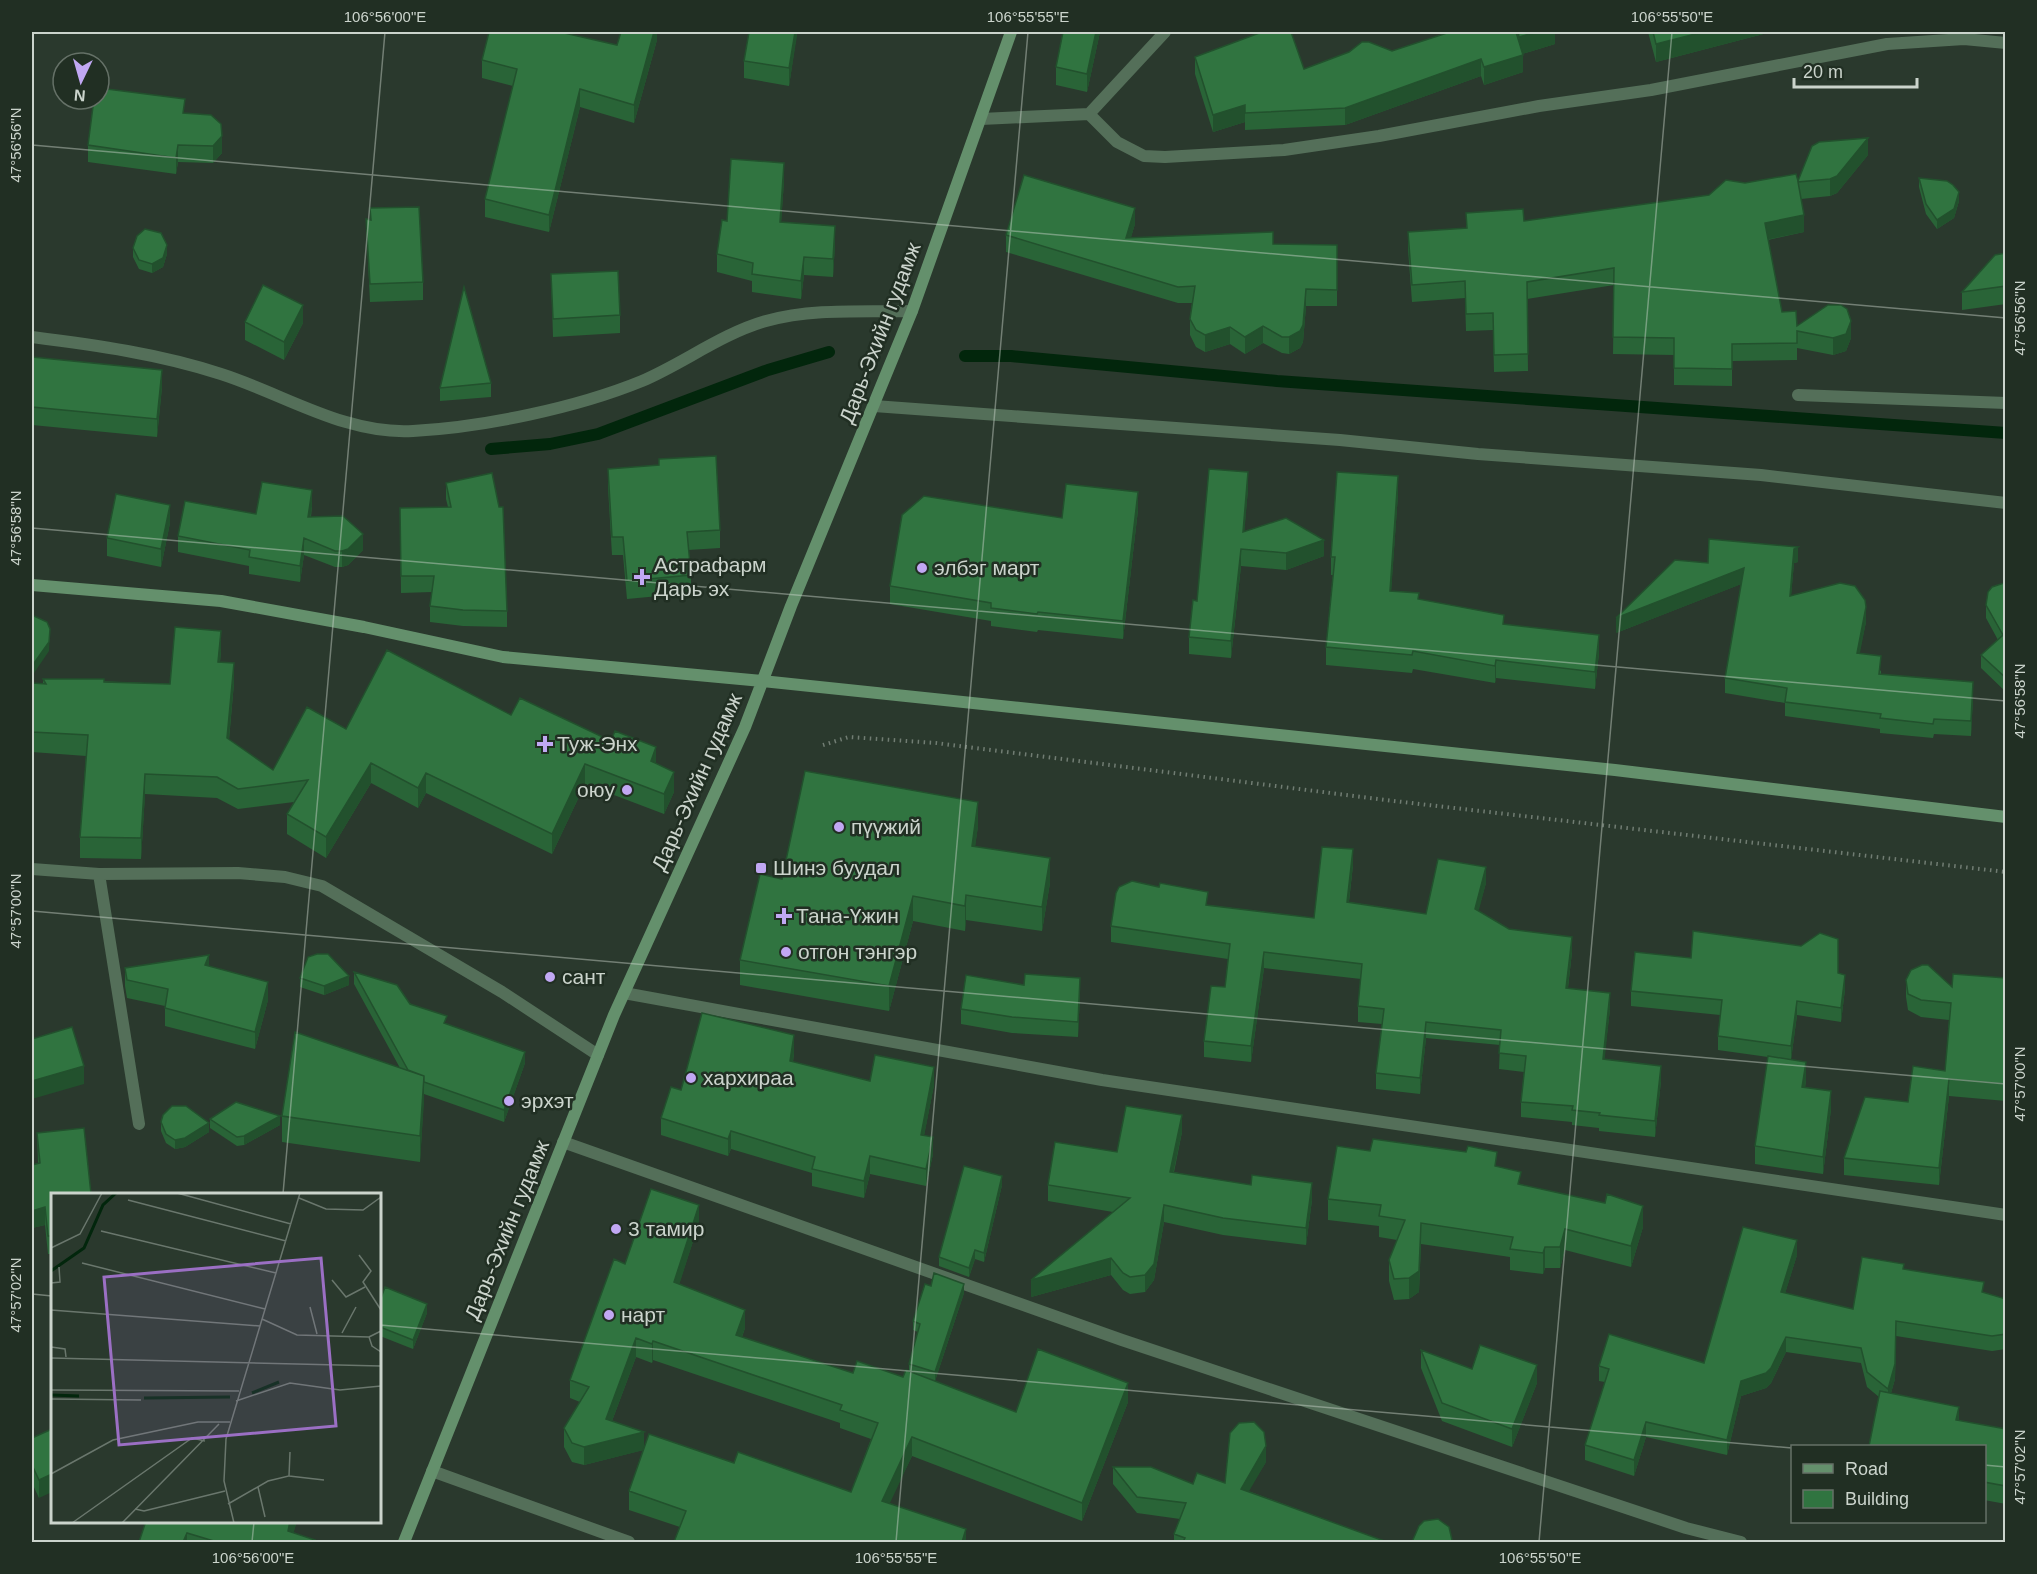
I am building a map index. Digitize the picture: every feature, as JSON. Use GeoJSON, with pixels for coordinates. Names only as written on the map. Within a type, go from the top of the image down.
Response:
{"type":"FeatureCollection","features":[{"type":"Feature","properties":{"kind":"main road","name":"Дарь-Эхийн гудамж"},"geometry":{"type":"LineString","coordinates":[[404,1542],[598,1055],[745,727],[912,311],[1011,32]]}},
{"type":"Feature","properties":{"kind":"main road"},"geometry":{"type":"LineString","coordinates":[[32,585],[221,601],[364,627],[503,657],[762,681],[1615,770],[2006,817]]}},
{"type":"Feature","properties":{"kind":"street"},"geometry":{"type":"LineString","coordinates":[[981,119],[1089,114],[1165,32]]}},
{"type":"Feature","properties":{"kind":"street"},"geometry":{"type":"LineString","coordinates":[[1089,114],[1117,142],[1144,156],[1165,157],[1284,150],[1379,136],[1539,106],[1651,90],[1887,44],[1964,39],[2006,43]]}},
{"type":"Feature","properties":{"kind":"street"},"geometry":{"type":"LineString","coordinates":[[32,337],[187,363],[223,374],[327,416],[391,432],[444,428],[570,404],[639,382],[736,332],[791,315],[819,312],[912,311]]}},
{"type":"Feature","properties":{"kind":"street"},"geometry":{"type":"LineString","coordinates":[[1798,396],[2006,403]]}},
{"type":"Feature","properties":{"kind":"street"},"geometry":{"type":"LineString","coordinates":[[874,406],[1340,440],[1478,454],[1761,475],[2006,503]]}},
{"type":"Feature","properties":{"kind":"street"},"geometry":{"type":"LineString","coordinates":[[32,869],[99,874],[238,873],[285,877],[322,886],[502,992],[598,1055]]}},
{"type":"Feature","properties":{"kind":"street"},"geometry":{"type":"LineString","coordinates":[[99,874],[139,1124]]}},
{"type":"Feature","properties":{"kind":"street"},"geometry":{"type":"LineString","coordinates":[[624,993],[1102,1080],[2006,1215]]}},
{"type":"Feature","properties":{"kind":"street"},"geometry":{"type":"LineString","coordinates":[[563,1142],[1122,1340],[1686,1528],[1741,1542]]}},
{"type":"Feature","properties":{"kind":"street"},"geometry":{"type":"LineString","coordinates":[[432,1471],[629,1542]]}},
{"type":"Feature","properties":{"kind":"path"},"geometry":{"type":"LineString","coordinates":[[823,745],[849,737],[936,743],[1394,801],[2006,872]]}},
{"type":"Feature","properties":{"kind":"building"},"geometry":{"type":"Polygon","coordinates":[[[489,32],[560,32],[617,45],[621,32],[654,32],[634,105],[580,89],[549,215],[485,199],[517,69],[482,60],[489,32]]]}},
{"type":"Feature","properties":{"kind":"building"},"geometry":{"type":"Polygon","coordinates":[[[749,32],[795,32],[789,68],[744,61],[749,32]]]}},
{"type":"Feature","properties":{"kind":"building"},"geometry":{"type":"Polygon","coordinates":[[[1063,32],[1096,32],[1087,74],[1056,67],[1063,32]]]}},
{"type":"Feature","properties":{"kind":"building"},"geometry":{"type":"Polygon","coordinates":[[[1262,32],[1291,32],[1304,69],[1349,52],[1362,42],[1369,42],[1392,51],[1450,32],[1516,32],[1523,55],[1484,67],[1481,59],[1345,108],[1245,113],[1245,105],[1213,115],[1195,57],[1262,32]]]}},
{"type":"Feature","properties":{"kind":"building"},"geometry":{"type":"Polygon","coordinates":[[[1518,32],[1537,32],[1519,37],[1518,32]]]}},
{"type":"Feature","properties":{"kind":"building"},"geometry":{"type":"Polygon","coordinates":[[[1653,32],[1703,32],[1656,44],[1653,32]]]}},
{"type":"Feature","properties":{"kind":"building"},"geometry":{"type":"Polygon","coordinates":[[[111,90],[185,99],[183,113],[211,115],[221,124],[222,136],[213,146],[178,145],[176,158],[88,145],[92,111],[111,111],[111,90]]]}},
{"type":"Feature","properties":{"kind":"building"},"geometry":{"type":"Polygon","coordinates":[[[1868,138],[1837,176],[1830,179],[1798,182],[1804,215],[1765,223],[1782,312],[1796,311],[1797,326],[1828,305],[1841,305],[1847,309],[1851,321],[1846,334],[1833,338],[1797,331],[1797,343],[1732,344],[1732,369],[1674,368],[1674,338],[1613,337],[1614,268],[1527,282],[1528,354],[1494,355],[1493,313],[1466,314],[1465,281],[1412,285],[1408,232],[1467,228],[1466,213],[1523,209],[1524,221],[1709,195],[1726,180],[1745,183],[1796,174],[1798,181],[1812,146],[1819,142],[1868,138]]]}},
{"type":"Feature","properties":{"kind":"building"},"geometry":{"type":"Polygon","coordinates":[[[731,159],[784,163],[780,222],[835,226],[833,259],[804,257],[801,281],[752,274],[753,263],[717,254],[722,220],[727,221],[731,159]]]}},
{"type":"Feature","properties":{"kind":"building"},"geometry":{"type":"Polygon","coordinates":[[[1024,175],[1135,208],[1126,238],[1273,232],[1273,244],[1337,245],[1337,290],[1306,289],[1303,325],[1300,331],[1289,337],[1282,337],[1263,326],[1245,337],[1230,327],[1205,335],[1196,330],[1190,319],[1195,286],[1178,287],[1006,235],[1024,175]]]}},
{"type":"Feature","properties":{"kind":"building"},"geometry":{"type":"Polygon","coordinates":[[[1919,178],[1947,181],[1953,185],[1959,192],[1954,209],[1937,220],[1926,204],[1919,178]]]}},
{"type":"Feature","properties":{"kind":"building"},"geometry":{"type":"Polygon","coordinates":[[[419,207],[423,282],[370,284],[366,219],[371,220],[370,208],[419,207]]]}},
{"type":"Feature","properties":{"kind":"building"},"geometry":{"type":"Polygon","coordinates":[[[145,229],[161,233],[167,245],[163,258],[152,264],[139,260],[133,248],[137,236],[145,229]]]}},
{"type":"Feature","properties":{"kind":"building"},"geometry":{"type":"Polygon","coordinates":[[[2006,253],[2006,286],[1962,292],[1995,255],[2006,253]]]}},
{"type":"Feature","properties":{"kind":"building"},"geometry":{"type":"Polygon","coordinates":[[[618,271],[620,315],[553,319],[551,274],[618,271]]]}},
{"type":"Feature","properties":{"kind":"building"},"geometry":{"type":"Polygon","coordinates":[[[263,285],[303,305],[284,342],[245,322],[263,285]]]}},
{"type":"Feature","properties":{"kind":"building"},"geometry":{"type":"Polygon","coordinates":[[[464,287],[491,383],[440,388],[464,287]]]}},
{"type":"Feature","properties":{"kind":"building"},"geometry":{"type":"Polygon","coordinates":[[[32,357],[162,370],[157,419],[32,407],[32,357]]]}},
{"type":"Feature","properties":{"kind":"building"},"geometry":{"type":"Polygon","coordinates":[[[716,456],[720,530],[687,532],[691,575],[627,581],[623,537],[612,537],[608,469],[659,465],[659,459],[716,456]]]}},
{"type":"Feature","properties":{"kind":"building"},"geometry":{"type":"Polygon","coordinates":[[[1209,469],[1248,472],[1243,532],[1286,518],[1324,540],[1286,553],[1241,549],[1231,641],[1189,637],[1193,600],[1197,601],[1209,469]]]}},
{"type":"Feature","properties":{"kind":"building"},"geometry":{"type":"Polygon","coordinates":[[[1337,472],[1398,476],[1390,591],[1419,593],[1418,599],[1504,615],[1503,624],[1599,635],[1595,672],[1496,660],[1495,666],[1413,651],[1412,655],[1326,647],[1335,557],[1331,557],[1337,472]]]}},
{"type":"Feature","properties":{"kind":"building"},"geometry":{"type":"Polygon","coordinates":[[[492,473],[499,507],[503,507],[507,611],[463,610],[430,606],[434,576],[401,576],[400,508],[451,507],[446,483],[492,473]]]}},
{"type":"Feature","properties":{"kind":"building"},"geometry":{"type":"Polygon","coordinates":[[[262,482],[312,490],[308,517],[343,516],[363,534],[348,549],[342,551],[335,551],[304,538],[300,566],[249,557],[250,550],[178,536],[185,501],[256,514],[262,482]]]}},
{"type":"Feature","properties":{"kind":"building"},"geometry":{"type":"Polygon","coordinates":[[[1066,484],[1138,492],[1123,621],[991,608],[991,603],[890,586],[902,515],[924,496],[1062,518],[1066,484]]]}},
{"type":"Feature","properties":{"kind":"building"},"geometry":{"type":"Polygon","coordinates":[[[116,494],[170,505],[161,549],[107,538],[116,494]]]}},
{"type":"Feature","properties":{"kind":"building"},"geometry":{"type":"Polygon","coordinates":[[[1709,539],[1798,547],[1794,549],[1790,596],[1840,583],[1855,586],[1865,600],[1866,607],[1857,653],[1881,656],[1879,674],[1973,682],[1971,721],[1934,719],[1933,724],[1880,718],[1881,714],[1785,702],[1787,688],[1725,678],[1744,568],[1616,618],[1675,560],[1708,563],[1709,539]]]}},
{"type":"Feature","properties":{"kind":"building"},"geometry":{"type":"Polygon","coordinates":[[[2006,584],[2006,678],[1981,655],[2003,635],[1986,605],[1988,592],[1992,587],[2006,584]]]}},
{"type":"Feature","properties":{"kind":"building"},"geometry":{"type":"Polygon","coordinates":[[[32,617],[47,622],[50,629],[49,642],[32,666],[32,617]]]}},
{"type":"Feature","properties":{"kind":"building"},"geometry":{"type":"Polygon","coordinates":[[[175,627],[221,631],[218,662],[234,663],[227,738],[273,770],[307,707],[346,729],[387,650],[511,715],[520,698],[611,741],[615,731],[656,747],[651,761],[674,772],[664,794],[585,764],[552,834],[426,773],[418,788],[371,763],[326,837],[287,814],[308,780],[238,789],[217,777],[145,774],[141,838],[80,837],[88,735],[32,732],[32,683],[46,684],[43,679],[104,679],[104,682],[170,684],[175,627]]]}},
{"type":"Feature","properties":{"kind":"building"},"geometry":{"type":"Polygon","coordinates":[[[805,771],[978,802],[972,846],[1050,858],[1042,907],[966,895],[965,906],[913,896],[889,986],[740,960],[760,874],[782,879],[805,771]]]}},
{"type":"Feature","properties":{"kind":"building"},"geometry":{"type":"Polygon","coordinates":[[[1322,847],[1353,849],[1347,902],[1426,914],[1438,859],[1486,867],[1475,909],[1509,929],[1572,937],[1566,988],[1610,993],[1603,1059],[1661,1066],[1655,1121],[1599,1115],[1600,1113],[1572,1110],[1573,1106],[1521,1102],[1526,1056],[1499,1053],[1501,1030],[1426,1022],[1420,1078],[1376,1073],[1384,1009],[1358,1006],[1362,964],[1264,952],[1251,1046],[1204,1041],[1211,986],[1225,987],[1230,944],[1111,926],[1116,893],[1119,887],[1132,881],[1159,887],[1160,883],[1208,892],[1206,905],[1314,918],[1322,847]]]}},
{"type":"Feature","properties":{"kind":"building"},"geometry":{"type":"Polygon","coordinates":[[[1693,931],[1801,946],[1820,933],[1838,939],[1838,973],[1845,975],[1841,1008],[1797,1001],[1791,1046],[1718,1036],[1722,1000],[1631,991],[1635,952],[1691,958],[1693,931]]]}},
{"type":"Feature","properties":{"kind":"building"},"geometry":{"type":"Polygon","coordinates":[[[328,954],[349,976],[324,986],[300,978],[308,957],[328,954]]]}},
{"type":"Feature","properties":{"kind":"building"},"geometry":{"type":"Polygon","coordinates":[[[209,955],[205,965],[268,982],[255,1032],[165,1008],[168,989],[127,980],[125,968],[209,955]]]}},
{"type":"Feature","properties":{"kind":"building"},"geometry":{"type":"Polygon","coordinates":[[[1928,965],[1952,987],[1953,974],[2006,978],[2006,1084],[1949,1079],[1939,1168],[1844,1158],[1865,1097],[1908,1102],[1913,1066],[1945,1071],[1951,1003],[1921,1000],[1908,994],[1906,980],[1911,970],[1928,965]]]}},
{"type":"Feature","properties":{"kind":"building"},"geometry":{"type":"Polygon","coordinates":[[[354,972],[397,985],[410,1004],[447,1016],[444,1023],[525,1052],[504,1110],[424,1082],[424,1076],[408,1070],[354,972]]]}},
{"type":"Feature","properties":{"kind":"building"},"geometry":{"type":"Polygon","coordinates":[[[1025,974],[1080,978],[1078,1022],[1012,1017],[961,1009],[966,975],[1024,985],[1025,974]]]}},
{"type":"Feature","properties":{"kind":"building"},"geometry":{"type":"Polygon","coordinates":[[[702,1013],[794,1035],[790,1061],[870,1081],[875,1055],[934,1067],[921,1135],[933,1137],[926,1169],[870,1156],[864,1181],[812,1169],[815,1157],[731,1131],[728,1139],[661,1118],[671,1087],[681,1090],[702,1013]]]}},
{"type":"Feature","properties":{"kind":"building"},"geometry":{"type":"Polygon","coordinates":[[[72,1027],[84,1066],[32,1081],[32,1039],[72,1027]]]}},
{"type":"Feature","properties":{"kind":"building"},"geometry":{"type":"Polygon","coordinates":[[[295,1032],[424,1076],[420,1136],[282,1116],[295,1032]]]}},
{"type":"Feature","properties":{"kind":"building"},"geometry":{"type":"Polygon","coordinates":[[[1768,1056],[1806,1062],[1802,1087],[1831,1091],[1823,1157],[1755,1146],[1768,1056]]]}},
{"type":"Feature","properties":{"kind":"building"},"geometry":{"type":"Polygon","coordinates":[[[236,1102],[280,1116],[244,1136],[237,1137],[210,1119],[236,1102]]]}},
{"type":"Feature","properties":{"kind":"building"},"geometry":{"type":"Polygon","coordinates":[[[172,1106],[186,1106],[209,1123],[185,1138],[175,1140],[166,1134],[161,1122],[163,1115],[172,1106]]]}},
{"type":"Feature","properties":{"kind":"building"},"geometry":{"type":"Polygon","coordinates":[[[1126,1106],[1182,1115],[1170,1172],[1251,1185],[1252,1175],[1312,1183],[1306,1228],[1223,1218],[1164,1205],[1154,1264],[1145,1275],[1130,1277],[1123,1273],[1111,1258],[1031,1280],[1130,1198],[1048,1185],[1055,1142],[1117,1152],[1126,1106]]]}},
{"type":"Feature","properties":{"kind":"building"},"geometry":{"type":"Polygon","coordinates":[[[84,1128],[91,1193],[51,1193],[51,1236],[48,1236],[45,1207],[32,1211],[32,1165],[40,1163],[37,1133],[84,1128]]]}},
{"type":"Feature","properties":{"kind":"building"},"geometry":{"type":"Polygon","coordinates":[[[1373,1139],[1466,1152],[1468,1146],[1497,1152],[1495,1166],[1521,1172],[1518,1184],[1605,1203],[1607,1194],[1643,1206],[1631,1246],[1565,1229],[1560,1247],[1545,1247],[1543,1253],[1510,1249],[1513,1237],[1421,1223],[1419,1271],[1409,1278],[1394,1279],[1389,1260],[1405,1220],[1379,1216],[1381,1205],[1328,1199],[1337,1146],[1370,1151],[1373,1139]]]}},
{"type":"Feature","properties":{"kind":"building"},"geometry":{"type":"Polygon","coordinates":[[[964,1166],[1002,1176],[984,1253],[975,1250],[969,1268],[939,1257],[964,1166]]]}},
{"type":"Feature","properties":{"kind":"building"},"geometry":{"type":"Polygon","coordinates":[[[651,1189],[699,1205],[674,1282],[745,1310],[736,1335],[853,1373],[857,1361],[903,1377],[906,1370],[1016,1412],[1038,1349],[1128,1383],[1082,1503],[912,1437],[882,1501],[966,1529],[962,1542],[674,1542],[686,1511],[629,1491],[649,1434],[734,1463],[738,1452],[851,1492],[878,1423],[840,1410],[842,1405],[653,1341],[652,1344],[636,1338],[606,1419],[644,1432],[584,1447],[572,1443],[564,1428],[589,1387],[570,1380],[614,1259],[625,1264],[651,1189]]]}},
{"type":"Feature","properties":{"kind":"building"},"geometry":{"type":"Polygon","coordinates":[[[1743,1227],[1797,1240],[1781,1292],[1853,1309],[1862,1257],[1904,1264],[1903,1269],[1984,1282],[1982,1292],[2006,1299],[2006,1334],[1992,1336],[1896,1321],[1895,1364],[1888,1389],[1867,1372],[1861,1348],[1786,1337],[1771,1368],[1766,1373],[1741,1381],[1727,1440],[1646,1422],[1634,1460],[1585,1445],[1609,1369],[1599,1366],[1609,1334],[1704,1363],[1743,1227]]]}},
{"type":"Feature","properties":{"kind":"building"},"geometry":{"type":"Polygon","coordinates":[[[934,1273],[964,1284],[935,1372],[909,1364],[920,1324],[913,1321],[925,1284],[931,1286],[934,1273]]]}},
{"type":"Feature","properties":{"kind":"building"},"geometry":{"type":"Polygon","coordinates":[[[385,1287],[427,1304],[413,1340],[381,1327],[381,1298],[385,1287]]]}},
{"type":"Feature","properties":{"kind":"building"},"geometry":{"type":"Polygon","coordinates":[[[1480,1345],[1537,1365],[1512,1429],[1442,1403],[1421,1350],[1472,1369],[1480,1345]]]}},
{"type":"Feature","properties":{"kind":"building"},"geometry":{"type":"Polygon","coordinates":[[[1880,1391],[1959,1407],[1956,1420],[2006,1429],[2006,1486],[1986,1482],[1986,1445],[1869,1445],[1880,1391]]]}},
{"type":"Feature","properties":{"kind":"building"},"geometry":{"type":"Polygon","coordinates":[[[1254,1422],[1264,1432],[1266,1446],[1241,1489],[1387,1542],[1183,1542],[1185,1538],[1174,1534],[1186,1503],[1137,1497],[1113,1467],[1151,1467],[1193,1484],[1197,1473],[1225,1483],[1230,1433],[1239,1423],[1254,1422]]]}},
{"type":"Feature","properties":{"kind":"building"},"geometry":{"type":"Polygon","coordinates":[[[51,1429],[51,1474],[39,1480],[32,1465],[32,1438],[51,1429]]]}},
{"type":"Feature","properties":{"kind":"building"},"geometry":{"type":"Polygon","coordinates":[[[1438,1519],[1449,1527],[1451,1542],[1412,1542],[1419,1526],[1424,1521],[1438,1519]]]}},
{"type":"Feature","properties":{"kind":"building"},"geometry":{"type":"Polygon","coordinates":[[[145,1523],[290,1523],[288,1531],[315,1540],[314,1542],[217,1542],[187,1533],[183,1542],[139,1542],[145,1523]]]}},
{"type":"Feature","properties":{"kind":"waterway"},"geometry":{"type":"LineString","coordinates":[[491,449],[550,444],[598,434],[768,370],[829,352]]}},
{"type":"Feature","properties":{"kind":"waterway"},"geometry":{"type":"LineString","coordinates":[[965,356],[1011,356],[1277,381],[2006,433]]}},
{"type":"Feature","properties":{"kind":"place","name":"элбэг март"},"geometry":{"type":"Point","coordinates":[922,568]}},
{"type":"Feature","properties":{"kind":"place","name":"Астрафарм Дарь эх"},"geometry":{"type":"Point","coordinates":[642,577]}},
{"type":"Feature","properties":{"kind":"place","name":"Туж-Энх"},"geometry":{"type":"Point","coordinates":[545,744]}},
{"type":"Feature","properties":{"kind":"place","name":"оюу"},"geometry":{"type":"Point","coordinates":[627,790]}},
{"type":"Feature","properties":{"kind":"place","name":"пүүжий"},"geometry":{"type":"Point","coordinates":[839,827]}},
{"type":"Feature","properties":{"kind":"place","name":"Шинэ буудал"},"geometry":{"type":"Point","coordinates":[761,868]}},
{"type":"Feature","properties":{"kind":"place","name":"Тана-Үжин"},"geometry":{"type":"Point","coordinates":[784,916]}},
{"type":"Feature","properties":{"kind":"place","name":"отгон тэнгэр"},"geometry":{"type":"Point","coordinates":[786,952]}},
{"type":"Feature","properties":{"kind":"place","name":"сант"},"geometry":{"type":"Point","coordinates":[550,977]}},
{"type":"Feature","properties":{"kind":"place","name":"хархираа"},"geometry":{"type":"Point","coordinates":[691,1078]}},
{"type":"Feature","properties":{"kind":"place","name":"эрхэт"},"geometry":{"type":"Point","coordinates":[509,1101]}},
{"type":"Feature","properties":{"kind":"place","name":"3 тамир"},"geometry":{"type":"Point","coordinates":[616,1229]}},
{"type":"Feature","properties":{"kind":"place","name":"нарт"},"geometry":{"type":"Point","coordinates":[609,1315]}}]}
